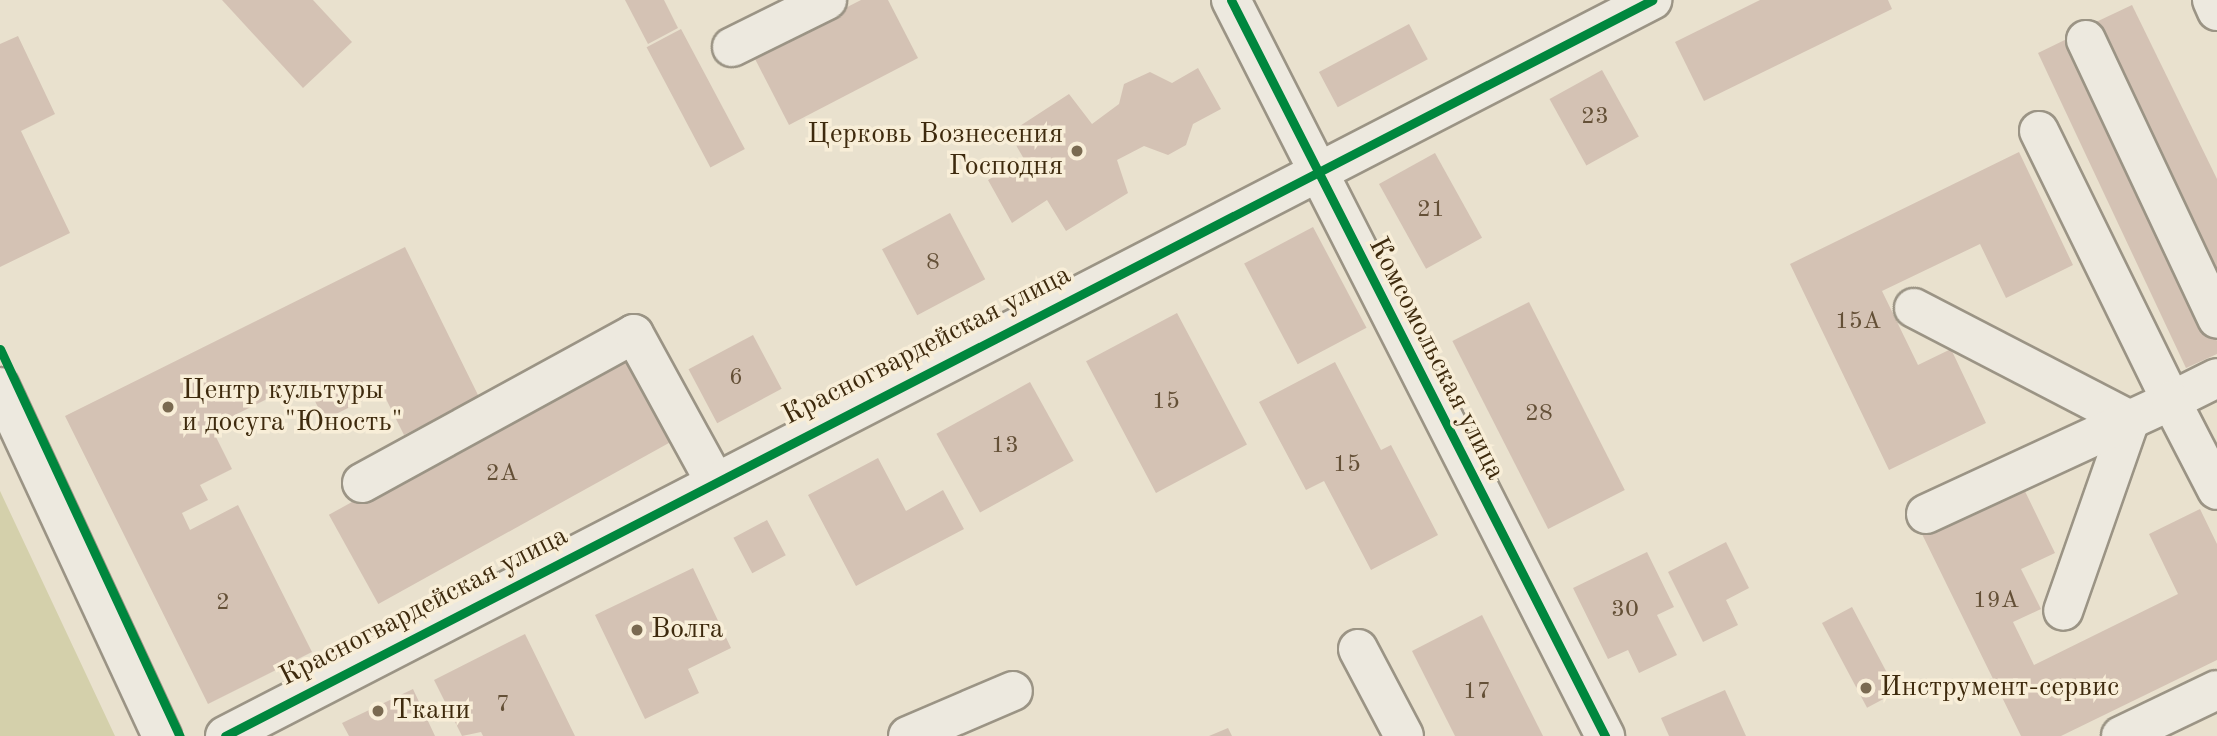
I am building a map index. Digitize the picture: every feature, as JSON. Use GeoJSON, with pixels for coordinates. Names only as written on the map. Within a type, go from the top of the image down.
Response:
{"type":"FeatureCollection","features":[{"type":"Feature","properties":{"kind":"street"},"geometry":{"type":"LineString","coordinates":[[732,47],[827,0]]}},
{"type":"Feature","properties":{"kind":"street","name":"Комсомольская улица"},"geometry":{"type":"LineString","coordinates":[[1231,0],[1315,171],[1605,736]]}},
{"type":"Feature","properties":{"kind":"street","name":"Красногвардейская улица"},"geometry":{"type":"LineString","coordinates":[[225,736],[1315,171],[1652,0]]}},
{"type":"Feature","properties":{"kind":"street"},"geometry":{"type":"LineString","coordinates":[[2212,0],[2217,10]]}},
{"type":"Feature","properties":{"kind":"street"},"geometry":{"type":"LineString","coordinates":[[2086,40],[2217,319]]}},
{"type":"Feature","properties":{"kind":"street"},"geometry":{"type":"LineString","coordinates":[[2039,131],[2217,490]]}},
{"type":"Feature","properties":{"kind":"street"},"geometry":{"type":"LineString","coordinates":[[1914,308],[2130,420]]}},
{"type":"Feature","properties":{"kind":"street"},"geometry":{"type":"LineString","coordinates":[[362,483],[634,334],[715,482]]}},
{"type":"Feature","properties":{"kind":"street"},"geometry":{"type":"LineString","coordinates":[[1926,513],[2217,379]]}},
{"type":"Feature","properties":{"kind":"street"},"geometry":{"type":"LineString","coordinates":[[0,387],[162,736]]}},
{"type":"Feature","properties":{"kind":"street"},"geometry":{"type":"LineString","coordinates":[[2063,611],[2130,420]]}},
{"type":"Feature","properties":{"kind":"street"},"geometry":{"type":"LineString","coordinates":[[1358,649],[1404,736]]}},
{"type":"Feature","properties":{"kind":"street"},"geometry":{"type":"LineString","coordinates":[[2121,736],[2217,690]]}},
{"type":"Feature","properties":{"kind":"street"},"geometry":{"type":"LineString","coordinates":[[908,736],[1013,691]]}},
{"type":"Feature","properties":{"kind":"shaded area"},"geometry":{"type":"Polygon","coordinates":[[[0,491],[115,736],[0,736],[0,491]]]}},
{"type":"Feature","properties":{"kind":"building"},"geometry":{"type":"Polygon","coordinates":[[[222,0],[313,0],[352,42],[303,88],[222,0]]]}},
{"type":"Feature","properties":{"kind":"building"},"geometry":{"type":"Polygon","coordinates":[[[625,0],[664,0],[678,28],[648,44],[625,0]]]}},
{"type":"Feature","properties":{"kind":"building"},"geometry":{"type":"Polygon","coordinates":[[[861,0],[888,0],[918,58],[789,125],[753,55],[861,0]]]}},
{"type":"Feature","properties":{"kind":"building"},"geometry":{"type":"Polygon","coordinates":[[[1760,0],[1888,0],[1892,9],[1704,101],[1675,42],[1760,0]]]}},
{"type":"Feature","properties":{"kind":"building"},"geometry":{"type":"Polygon","coordinates":[[[2132,5],[2217,179],[2217,271],[2096,22],[2132,5]]]}},
{"type":"Feature","properties":{"kind":"building"},"geometry":{"type":"Polygon","coordinates":[[[1409,24],[1428,59],[1338,107],[1319,72],[1409,24]]]}},
{"type":"Feature","properties":{"kind":"building"},"geometry":{"type":"Polygon","coordinates":[[[681,29],[745,149],[710,167],[647,47],[681,29]]]}},
{"type":"Feature","properties":{"kind":"building"},"geometry":{"type":"Polygon","coordinates":[[[18,36],[55,114],[21,131],[70,233],[0,267],[0,44],[18,36]]]}},
{"type":"Feature","properties":{"kind":"building"},"geometry":{"type":"Polygon","coordinates":[[[2073,36],[2217,341],[2217,354],[2186,368],[2038,53],[2073,36]]]}},
{"type":"Feature","properties":{"kind":"building","name":"Церковь Вознесения Господня"},"geometry":{"type":"Polygon","coordinates":[[[1198,68],[1221,109],[1193,124],[1186,145],[1168,155],[1144,146],[1117,160],[1128,193],[1066,231],[1047,200],[1012,223],[988,180],[1024,159],[1009,133],[1069,94],[1092,124],[1119,104],[1124,84],[1150,72],[1172,83],[1198,68]]]}},
{"type":"Feature","properties":{"kind":"building"},"geometry":{"type":"Polygon","coordinates":[[[1602,70],[1639,136],[1586,166],[1550,99],[1602,70]]]}},
{"type":"Feature","properties":{"kind":"building"},"geometry":{"type":"Polygon","coordinates":[[[2019,152],[2073,265],[2006,298],[1980,244],[1882,291],[1918,365],[1951,349],[1986,423],[1889,470],[1790,264],[2019,152]]]}},
{"type":"Feature","properties":{"kind":"building"},"geometry":{"type":"Polygon","coordinates":[[[1435,153],[1482,238],[1426,269],[1379,184],[1435,153]]]}},
{"type":"Feature","properties":{"kind":"building"},"geometry":{"type":"Polygon","coordinates":[[[950,213],[985,279],[917,315],[882,249],[950,213]]]}},
{"type":"Feature","properties":{"kind":"building"},"geometry":{"type":"Polygon","coordinates":[[[1313,227],[1367,328],[1298,364],[1244,264],[1313,227]]]}},
{"type":"Feature","properties":{"kind":"building","name":"Центр культуры и досуга\"Юность\""},"geometry":{"type":"Polygon","coordinates":[[[405,247],[479,397],[404,435],[382,391],[324,420],[305,380],[211,427],[232,469],[200,485],[208,500],[182,513],[190,530],[238,505],[312,652],[208,704],[65,416],[405,247]]]}},
{"type":"Feature","properties":{"kind":"building"},"geometry":{"type":"Polygon","coordinates":[[[1529,302],[1625,490],[1548,529],[1452,341],[1529,302]]]}},
{"type":"Feature","properties":{"kind":"building"},"geometry":{"type":"Polygon","coordinates":[[[1177,313],[1247,445],[1156,493],[1086,361],[1177,313]]]}},
{"type":"Feature","properties":{"kind":"building"},"geometry":{"type":"Polygon","coordinates":[[[753,335],[782,389],[717,423],[689,369],[753,335]]]}},
{"type":"Feature","properties":{"kind":"building"},"geometry":{"type":"Polygon","coordinates":[[[628,349],[677,438],[378,604],[329,515],[628,349]]]}},
{"type":"Feature","properties":{"kind":"building"},"geometry":{"type":"Polygon","coordinates":[[[1335,362],[1381,450],[1391,445],[1438,535],[1371,570],[1324,481],[1306,490],[1259,402],[1335,362]]]}},
{"type":"Feature","properties":{"kind":"building"},"geometry":{"type":"Polygon","coordinates":[[[1030,382],[1074,461],[980,513],[936,434],[1030,382]]]}},
{"type":"Feature","properties":{"kind":"building"},"geometry":{"type":"Polygon","coordinates":[[[878,458],[906,511],[943,490],[964,529],[856,586],[808,495],[878,458]]]}},
{"type":"Feature","properties":{"kind":"building"},"geometry":{"type":"Polygon","coordinates":[[[2020,481],[2055,553],[2021,569],[2041,609],[2013,622],[2034,665],[2178,594],[2149,534],[2200,509],[2217,544],[2217,660],[2061,736],[2021,736],[1920,530],[2020,481]]]}},
{"type":"Feature","properties":{"kind":"building"},"geometry":{"type":"Polygon","coordinates":[[[767,520],[786,555],[752,573],[733,538],[767,520]]]}},
{"type":"Feature","properties":{"kind":"building"},"geometry":{"type":"Polygon","coordinates":[[[1726,542],[1749,588],[1726,600],[1738,625],[1703,642],[1668,572],[1726,542]]]}},
{"type":"Feature","properties":{"kind":"building"},"geometry":{"type":"Polygon","coordinates":[[[1647,552],[1674,607],[1657,615],[1677,655],[1639,673],[1628,650],[1608,659],[1573,588],[1647,552]]]}},
{"type":"Feature","properties":{"kind":"building"},"geometry":{"type":"Polygon","coordinates":[[[693,568],[731,648],[688,669],[699,693],[645,719],[595,615],[693,568]]]}},
{"type":"Feature","properties":{"kind":"building"},"geometry":{"type":"Polygon","coordinates":[[[1852,607],[1897,692],[1867,708],[1822,623],[1852,607]]]}},
{"type":"Feature","properties":{"kind":"building"},"geometry":{"type":"Polygon","coordinates":[[[1482,615],[1543,736],[1455,736],[1412,651],[1482,615]]]}},
{"type":"Feature","properties":{"kind":"building"},"geometry":{"type":"Polygon","coordinates":[[[525,634],[575,736],[483,736],[481,732],[462,736],[434,680],[525,634]]]}},
{"type":"Feature","properties":{"kind":"building"},"geometry":{"type":"Polygon","coordinates":[[[413,689],[435,736],[349,736],[342,723],[413,689]]]}},
{"type":"Feature","properties":{"kind":"building"},"geometry":{"type":"Polygon","coordinates":[[[1725,690],[1746,736],[1669,736],[1661,718],[1725,690]]]}},
{"type":"Feature","properties":{"kind":"building"},"geometry":{"type":"Polygon","coordinates":[[[1228,728],[1232,736],[1209,736],[1228,728]]]}},
{"type":"Feature","properties":{"kind":"cycle path"},"geometry":{"type":"LineString","coordinates":[[1231,0],[1605,736]]}},
{"type":"Feature","properties":{"kind":"cycle path"},"geometry":{"type":"LineString","coordinates":[[225,736],[1652,0]]}},
{"type":"Feature","properties":{"kind":"cycle path"},"geometry":{"type":"LineString","coordinates":[[0,349],[180,736]]}},
{"type":"Feature","properties":{"kind":"place","name":"Церковь Вознесения Господня"},"geometry":{"type":"Point","coordinates":[1077,151]}},
{"type":"Feature","properties":{"kind":"place","name":"Центр культуры и досуга\"Юность\""},"geometry":{"type":"Point","coordinates":[168,407]}},
{"type":"Feature","properties":{"kind":"place","name":"Волга"},"geometry":{"type":"Point","coordinates":[637,630]}},
{"type":"Feature","properties":{"kind":"place","name":"Инструмент-сервис"},"geometry":{"type":"Point","coordinates":[1866,688]}},
{"type":"Feature","properties":{"kind":"place","name":"Ткани"},"geometry":{"type":"Point","coordinates":[378,711]}}]}
